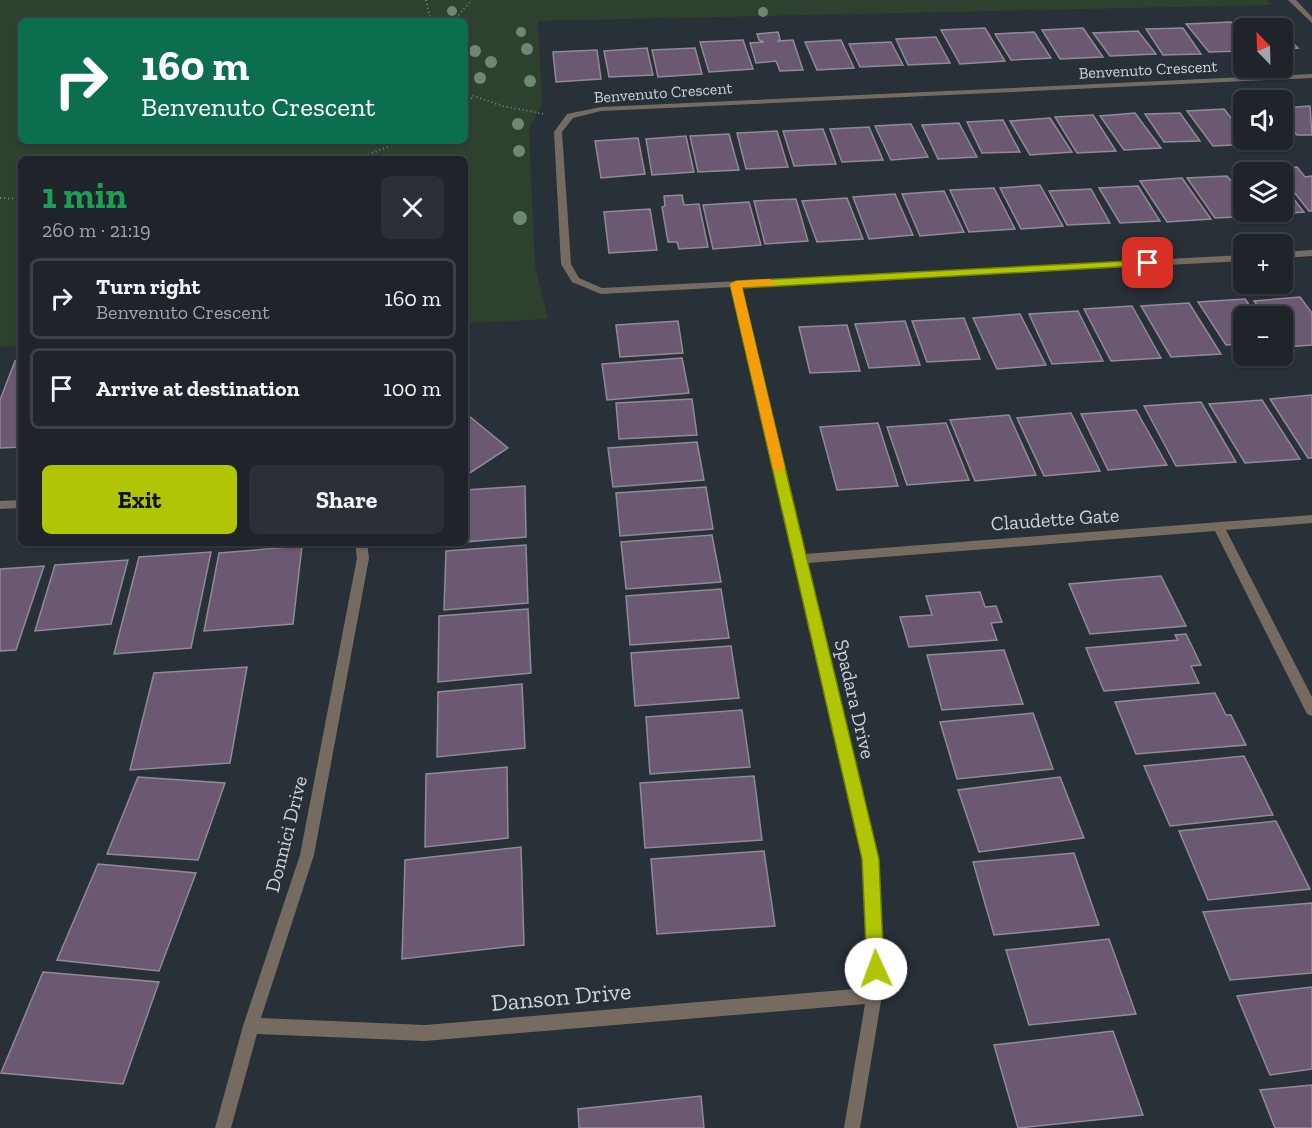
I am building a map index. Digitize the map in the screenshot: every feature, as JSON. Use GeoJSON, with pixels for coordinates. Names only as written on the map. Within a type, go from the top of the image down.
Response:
{"type":"FeatureCollection","features":[{"type":"Feature","properties":{"kind":"street"},"geometry":{"type":"LineString","coordinates":[[1292,0],[1312,21]]}},
{"type":"Feature","properties":{"kind":"street","name":"Benvenuto Crescent"},"geometry":{"type":"LineString","coordinates":[[1233,259],[601,291],[575,280],[566,264],[558,132],[570,116],[601,108],[1312,76]]}},
{"type":"Feature","properties":{"kind":"street"},"geometry":{"type":"LineString","coordinates":[[1293,255],[1312,254]]}},
{"type":"Feature","properties":{"kind":"street","name":"Spadara Drive"},"geometry":{"type":"LineString","coordinates":[[736,284],[871,859],[876,969],[874,995],[852,1128]]}},
{"type":"Feature","properties":{"kind":"street"},"geometry":{"type":"LineString","coordinates":[[0,505],[18,504]]}},
{"type":"Feature","properties":{"kind":"street","name":"Claudette Gate"},"geometry":{"type":"LineString","coordinates":[[800,559],[1312,519]]}},
{"type":"Feature","properties":{"kind":"street"},"geometry":{"type":"LineString","coordinates":[[1218,526],[1312,710]]}},
{"type":"Feature","properties":{"kind":"street","name":"Donnici Drive"},"geometry":{"type":"LineString","coordinates":[[222,1128],[251,1026],[307,855],[363,558],[361,546]]}},
{"type":"Feature","properties":{"kind":"street","name":"Danson Drive"},"geometry":{"type":"LineString","coordinates":[[251,1026],[425,1033],[874,995]]}},
{"type":"Feature","properties":{"kind":"path"},"geometry":{"type":"LineString","coordinates":[[426,0],[430,18]]}},
{"type":"Feature","properties":{"kind":"path"},"geometry":{"type":"LineString","coordinates":[[456,18],[472,0]]}},
{"type":"Feature","properties":{"kind":"path"},"geometry":{"type":"LineString","coordinates":[[468,95],[531,112],[570,116]]}},
{"type":"Feature","properties":{"kind":"path"},"geometry":{"type":"LineString","coordinates":[[468,102],[473,98]]}},
{"type":"Feature","properties":{"kind":"path"},"geometry":{"type":"LineString","coordinates":[[365,156],[395,144]]}},
{"type":"Feature","properties":{"kind":"path"},"geometry":{"type":"LineString","coordinates":[[0,198],[18,199]]}},
{"type":"Feature","properties":{"kind":"green space"},"geometry":{"type":"Polygon","coordinates":[[[0,0],[1267,0],[1273,5],[538,21],[542,104],[529,129],[535,265],[548,319],[468,323],[468,156],[18,156],[18,346],[0,347],[0,0]]]}},
{"type":"Feature","properties":{"kind":"building"},"geometry":{"type":"Polygon","coordinates":[[[1231,22],[1233,24],[1233,51],[1209,52],[1186,24],[1231,22]]]}},
{"type":"Feature","properties":{"kind":"building"},"geometry":{"type":"Polygon","coordinates":[[[985,28],[1005,61],[960,64],[941,30],[985,28]]]}},
{"type":"Feature","properties":{"kind":"building"},"geometry":{"type":"Polygon","coordinates":[[[1083,28],[1103,57],[1060,59],[1042,30],[1083,28]]]}},
{"type":"Feature","properties":{"kind":"building"},"geometry":{"type":"Polygon","coordinates":[[[1183,28],[1201,54],[1163,55],[1146,29],[1183,28]]]}},
{"type":"Feature","properties":{"kind":"building"},"geometry":{"type":"Polygon","coordinates":[[[1138,31],[1156,54],[1110,56],[1093,33],[1138,31]]]}},
{"type":"Feature","properties":{"kind":"building"},"geometry":{"type":"Polygon","coordinates":[[[778,32],[780,39],[778,41],[793,40],[803,70],[780,71],[776,61],[756,63],[750,43],[764,42],[759,40],[757,34],[778,32]]]}},
{"type":"Feature","properties":{"kind":"building"},"geometry":{"type":"Polygon","coordinates":[[[1034,32],[1051,58],[1011,60],[995,34],[1034,32]]]}},
{"type":"Feature","properties":{"kind":"building"},"geometry":{"type":"Polygon","coordinates":[[[936,37],[950,63],[908,65],[896,39],[936,37]]]}},
{"type":"Feature","properties":{"kind":"building"},"geometry":{"type":"Polygon","coordinates":[[[743,40],[753,69],[709,72],[700,42],[743,40]]]}},
{"type":"Feature","properties":{"kind":"building"},"geometry":{"type":"Polygon","coordinates":[[[841,40],[854,68],[817,70],[805,42],[841,40]]]}},
{"type":"Feature","properties":{"kind":"building"},"geometry":{"type":"Polygon","coordinates":[[[891,42],[903,65],[860,67],[849,44],[891,42]]]}},
{"type":"Feature","properties":{"kind":"building"},"geometry":{"type":"Polygon","coordinates":[[[647,48],[653,75],[609,77],[604,51],[647,48]]]}},
{"type":"Feature","properties":{"kind":"building"},"geometry":{"type":"Polygon","coordinates":[[[695,48],[702,74],[658,77],[652,50],[695,48]]]}},
{"type":"Feature","properties":{"kind":"building"},"geometry":{"type":"Polygon","coordinates":[[[597,50],[601,79],[556,82],[553,52],[597,50]]]}},
{"type":"Feature","properties":{"kind":"building"},"geometry":{"type":"Polygon","coordinates":[[[1310,106],[1312,135],[1297,135],[1293,131],[1293,107],[1310,106]]]}},
{"type":"Feature","properties":{"kind":"building"},"geometry":{"type":"Polygon","coordinates":[[[1224,109],[1233,120],[1233,145],[1213,146],[1187,111],[1224,109]]]}},
{"type":"Feature","properties":{"kind":"building"},"geometry":{"type":"Polygon","coordinates":[[[1135,113],[1161,148],[1124,150],[1100,116],[1135,113]]]}},
{"type":"Feature","properties":{"kind":"building"},"geometry":{"type":"Polygon","coordinates":[[[1180,113],[1200,141],[1164,142],[1145,114],[1180,113]]]}},
{"type":"Feature","properties":{"kind":"building"},"geometry":{"type":"Polygon","coordinates":[[[1093,115],[1116,151],[1077,153],[1055,117],[1093,115]]]}},
{"type":"Feature","properties":{"kind":"building"},"geometry":{"type":"Polygon","coordinates":[[[1050,118],[1072,152],[1030,155],[1010,121],[1050,118]]]}},
{"type":"Feature","properties":{"kind":"building"},"geometry":{"type":"Polygon","coordinates":[[[1003,120],[1020,152],[982,153],[967,122],[1003,120]]]}},
{"type":"Feature","properties":{"kind":"building"},"geometry":{"type":"Polygon","coordinates":[[[959,123],[977,157],[938,159],[922,125],[959,123]]]}},
{"type":"Feature","properties":{"kind":"building"},"geometry":{"type":"Polygon","coordinates":[[[911,124],[928,157],[891,160],[875,126],[911,124]]]}},
{"type":"Feature","properties":{"kind":"building"},"geometry":{"type":"Polygon","coordinates":[[[869,127],[883,160],[842,162],[830,129],[869,127]]]}},
{"type":"Feature","properties":{"kind":"building"},"geometry":{"type":"Polygon","coordinates":[[[823,129],[836,164],[794,166],[783,131],[823,129]]]}},
{"type":"Feature","properties":{"kind":"building"},"geometry":{"type":"Polygon","coordinates":[[[777,131],[788,167],[746,169],[737,133],[777,131]]]}},
{"type":"Feature","properties":{"kind":"building"},"geometry":{"type":"Polygon","coordinates":[[[729,134],[739,170],[698,172],[690,136],[729,134]]]}},
{"type":"Feature","properties":{"kind":"building"},"geometry":{"type":"Polygon","coordinates":[[[686,136],[694,172],[652,175],[646,139],[686,136]]]}},
{"type":"Feature","properties":{"kind":"building"},"geometry":{"type":"Polygon","coordinates":[[[638,138],[645,174],[601,178],[595,141],[638,138]]]}},
{"type":"Feature","properties":{"kind":"building"},"geometry":{"type":"Polygon","coordinates":[[[1293,167],[1297,167],[1305,177],[1312,176],[1312,211],[1309,211],[1293,191],[1293,167]]]}},
{"type":"Feature","properties":{"kind":"building"},"geometry":{"type":"Polygon","coordinates":[[[1227,176],[1233,183],[1233,217],[1215,218],[1187,178],[1227,176]]]}},
{"type":"Feature","properties":{"kind":"building"},"geometry":{"type":"Polygon","coordinates":[[[1182,178],[1211,219],[1167,222],[1140,181],[1182,178]]]}},
{"type":"Feature","properties":{"kind":"building"},"geometry":{"type":"Polygon","coordinates":[[[1040,185],[1063,226],[1021,229],[1000,188],[1040,185]]]}},
{"type":"Feature","properties":{"kind":"building"},"geometry":{"type":"Polygon","coordinates":[[[1138,186],[1160,221],[1120,223],[1099,188],[1138,186]]]}},
{"type":"Feature","properties":{"kind":"building"},"geometry":{"type":"Polygon","coordinates":[[[994,188],[1015,229],[969,232],[950,190],[994,188]]]}},
{"type":"Feature","properties":{"kind":"building"},"geometry":{"type":"Polygon","coordinates":[[[1091,189],[1110,223],[1067,225],[1049,191],[1091,189]]]}},
{"type":"Feature","properties":{"kind":"building"},"geometry":{"type":"Polygon","coordinates":[[[944,191],[964,232],[920,236],[902,194],[944,191]]]}},
{"type":"Feature","properties":{"kind":"building"},"geometry":{"type":"Polygon","coordinates":[[[895,194],[913,235],[869,239],[853,197],[895,194]]]}},
{"type":"Feature","properties":{"kind":"building"},"geometry":{"type":"Polygon","coordinates":[[[682,195],[684,205],[699,204],[708,247],[679,249],[677,242],[668,242],[662,207],[665,206],[664,196],[682,195]]]}},
{"type":"Feature","properties":{"kind":"building"},"geometry":{"type":"Polygon","coordinates":[[[847,198],[863,239],[817,242],[802,201],[847,198]]]}},
{"type":"Feature","properties":{"kind":"building"},"geometry":{"type":"Polygon","coordinates":[[[1293,198],[1304,212],[1293,213],[1293,198]]]}},
{"type":"Feature","properties":{"kind":"building"},"geometry":{"type":"Polygon","coordinates":[[[796,199],[808,241],[765,244],[754,201],[796,199]]]}},
{"type":"Feature","properties":{"kind":"building"},"geometry":{"type":"Polygon","coordinates":[[[749,202],[761,245],[713,249],[703,205],[749,202]]]}},
{"type":"Feature","properties":{"kind":"building"},"geometry":{"type":"Polygon","coordinates":[[[650,209],[657,250],[609,253],[604,212],[650,209]]]}},
{"type":"Feature","properties":{"kind":"building"},"geometry":{"type":"Polygon","coordinates":[[[1300,297],[1312,313],[1312,345],[1293,346],[1293,306],[1258,306],[1254,301],[1300,297]]]}},
{"type":"Feature","properties":{"kind":"building"},"geometry":{"type":"Polygon","coordinates":[[[1245,299],[1250,306],[1233,306],[1233,345],[1226,345],[1198,302],[1245,299]]]}},
{"type":"Feature","properties":{"kind":"building"},"geometry":{"type":"Polygon","coordinates":[[[1189,303],[1221,354],[1171,357],[1141,306],[1189,303]]]}},
{"type":"Feature","properties":{"kind":"building"},"geometry":{"type":"Polygon","coordinates":[[[1132,306],[1161,358],[1111,361],[1084,309],[1132,306]]]}},
{"type":"Feature","properties":{"kind":"building"},"geometry":{"type":"Polygon","coordinates":[[[1078,311],[1103,361],[1052,364],[1029,314],[1078,311]]]}},
{"type":"Feature","properties":{"kind":"building"},"geometry":{"type":"Polygon","coordinates":[[[1020,314],[1046,365],[997,369],[973,318],[1020,314]]]}},
{"type":"Feature","properties":{"kind":"building"},"geometry":{"type":"Polygon","coordinates":[[[964,318],[980,359],[927,362],[912,321],[964,318]]]}},
{"type":"Feature","properties":{"kind":"building"},"geometry":{"type":"Polygon","coordinates":[[[678,321],[683,353],[620,357],[616,325],[678,321]]]}},
{"type":"Feature","properties":{"kind":"building"},"geometry":{"type":"Polygon","coordinates":[[[905,321],[920,365],[869,368],[855,324],[905,321]]]}},
{"type":"Feature","properties":{"kind":"building"},"geometry":{"type":"Polygon","coordinates":[[[847,325],[860,371],[810,373],[799,327],[847,325]]]}},
{"type":"Feature","properties":{"kind":"building"},"geometry":{"type":"Polygon","coordinates":[[[682,358],[689,393],[607,400],[602,364],[682,358]]]}},
{"type":"Feature","properties":{"kind":"building"},"geometry":{"type":"Polygon","coordinates":[[[15,361],[18,361],[18,447],[0,448],[0,400],[15,361]]]}},
{"type":"Feature","properties":{"kind":"building"},"geometry":{"type":"Polygon","coordinates":[[[1312,395],[1312,458],[1308,458],[1270,399],[1312,395]]]}},
{"type":"Feature","properties":{"kind":"building"},"geometry":{"type":"Polygon","coordinates":[[[692,399],[697,435],[619,439],[616,403],[692,399]]]}},
{"type":"Feature","properties":{"kind":"building"},"geometry":{"type":"Polygon","coordinates":[[[1262,400],[1300,459],[1245,463],[1209,404],[1262,400]]]}},
{"type":"Feature","properties":{"kind":"building"},"geometry":{"type":"Polygon","coordinates":[[[1201,402],[1236,462],[1176,466],[1144,406],[1201,402]]]}},
{"type":"Feature","properties":{"kind":"building"},"geometry":{"type":"Polygon","coordinates":[[[1136,410],[1167,465],[1108,470],[1081,414],[1136,410]]]}},
{"type":"Feature","properties":{"kind":"building"},"geometry":{"type":"Polygon","coordinates":[[[1071,413],[1100,471],[1044,476],[1017,418],[1071,413]]]}},
{"type":"Feature","properties":{"kind":"building"},"geometry":{"type":"Polygon","coordinates":[[[1009,415],[1036,475],[975,481],[950,420],[1009,415]]]}},
{"type":"Feature","properties":{"kind":"building"},"geometry":{"type":"Polygon","coordinates":[[[468,417],[508,448],[468,474],[468,417]]]}},
{"type":"Feature","properties":{"kind":"building"},"geometry":{"type":"Polygon","coordinates":[[[878,423],[898,486],[837,490],[820,427],[878,423]]]}},
{"type":"Feature","properties":{"kind":"building"},"geometry":{"type":"Polygon","coordinates":[[[946,423],[969,480],[907,485],[887,427],[946,423]]]}},
{"type":"Feature","properties":{"kind":"building"},"geometry":{"type":"Polygon","coordinates":[[[697,442],[704,480],[613,487],[608,448],[697,442]]]}},
{"type":"Feature","properties":{"kind":"building"},"geometry":{"type":"Polygon","coordinates":[[[525,486],[526,537],[468,542],[468,490],[525,486]]]}},
{"type":"Feature","properties":{"kind":"building"},"geometry":{"type":"Polygon","coordinates":[[[706,487],[713,529],[620,536],[616,493],[706,487]]]}},
{"type":"Feature","properties":{"kind":"building"},"geometry":{"type":"Polygon","coordinates":[[[712,535],[721,582],[626,589],[621,542],[712,535]]]}},
{"type":"Feature","properties":{"kind":"building"},"geometry":{"type":"Polygon","coordinates":[[[526,545],[528,603],[444,610],[446,551],[526,545]]]}},
{"type":"Feature","properties":{"kind":"building"},"geometry":{"type":"Polygon","coordinates":[[[302,546],[293,624],[204,631],[219,553],[302,546]]]}},
{"type":"Feature","properties":{"kind":"building"},"geometry":{"type":"Polygon","coordinates":[[[211,552],[191,648],[114,654],[139,557],[211,552]]]}},
{"type":"Feature","properties":{"kind":"building"},"geometry":{"type":"Polygon","coordinates":[[[128,560],[111,624],[35,631],[55,565],[128,560]]]}},
{"type":"Feature","properties":{"kind":"building"},"geometry":{"type":"Polygon","coordinates":[[[44,566],[16,650],[0,651],[0,569],[44,566]]]}},
{"type":"Feature","properties":{"kind":"building"},"geometry":{"type":"Polygon","coordinates":[[[1161,576],[1186,626],[1090,634],[1069,584],[1161,576]]]}},
{"type":"Feature","properties":{"kind":"building"},"geometry":{"type":"Polygon","coordinates":[[[721,589],[729,638],[630,645],[626,596],[721,589]]]}},
{"type":"Feature","properties":{"kind":"building"},"geometry":{"type":"Polygon","coordinates":[[[980,592],[985,607],[996,606],[1002,622],[991,623],[997,640],[909,647],[900,617],[932,615],[926,596],[980,592]]]}},
{"type":"Feature","properties":{"kind":"building"},"geometry":{"type":"Polygon","coordinates":[[[528,609],[531,673],[438,682],[439,616],[528,609]]]}},
{"type":"Feature","properties":{"kind":"building"},"geometry":{"type":"Polygon","coordinates":[[[1186,634],[1201,665],[1191,666],[1199,683],[1104,691],[1086,648],[1178,640],[1175,635],[1186,634]]]}},
{"type":"Feature","properties":{"kind":"building"},"geometry":{"type":"Polygon","coordinates":[[[731,646],[739,698],[635,706],[631,653],[731,646]]]}},
{"type":"Feature","properties":{"kind":"building"},"geometry":{"type":"Polygon","coordinates":[[[1004,650],[1023,704],[942,710],[927,655],[1004,650]]]}},
{"type":"Feature","properties":{"kind":"building"},"geometry":{"type":"Polygon","coordinates":[[[247,667],[230,763],[130,770],[154,673],[247,667]]]}},
{"type":"Feature","properties":{"kind":"building"},"geometry":{"type":"Polygon","coordinates":[[[522,684],[525,748],[437,757],[438,692],[522,684]]]}},
{"type":"Feature","properties":{"kind":"building"},"geometry":{"type":"Polygon","coordinates":[[[1215,693],[1226,715],[1231,715],[1246,745],[1136,754],[1115,702],[1215,693]]]}},
{"type":"Feature","properties":{"kind":"building"},"geometry":{"type":"Polygon","coordinates":[[[742,710],[750,767],[650,774],[646,717],[742,710]]]}},
{"type":"Feature","properties":{"kind":"building"},"geometry":{"type":"Polygon","coordinates":[[[1033,713],[1053,769],[957,779],[940,722],[1033,713]]]}},
{"type":"Feature","properties":{"kind":"building"},"geometry":{"type":"Polygon","coordinates":[[[1244,756],[1273,815],[1170,826],[1144,766],[1244,756]]]}},
{"type":"Feature","properties":{"kind":"building"},"geometry":{"type":"Polygon","coordinates":[[[507,767],[508,838],[425,847],[426,774],[507,767]]]}},
{"type":"Feature","properties":{"kind":"building"},"geometry":{"type":"Polygon","coordinates":[[[754,776],[762,840],[645,848],[640,783],[754,776]]]}},
{"type":"Feature","properties":{"kind":"building"},"geometry":{"type":"Polygon","coordinates":[[[138,777],[225,783],[198,860],[107,854],[138,777]]]}},
{"type":"Feature","properties":{"kind":"building"},"geometry":{"type":"Polygon","coordinates":[[[1060,777],[1084,838],[979,852],[958,790],[1060,777]]]}},
{"type":"Feature","properties":{"kind":"building"},"geometry":{"type":"Polygon","coordinates":[[[1276,821],[1310,889],[1208,900],[1179,831],[1276,821]]]}},
{"type":"Feature","properties":{"kind":"building"},"geometry":{"type":"Polygon","coordinates":[[[521,847],[524,945],[402,959],[405,860],[521,847]]]}},
{"type":"Feature","properties":{"kind":"building"},"geometry":{"type":"Polygon","coordinates":[[[764,851],[775,926],[657,934],[651,859],[764,851]]]}},
{"type":"Feature","properties":{"kind":"building"},"geometry":{"type":"Polygon","coordinates":[[[1074,853],[1099,925],[994,935],[973,862],[1074,853]]]}},
{"type":"Feature","properties":{"kind":"building"},"geometry":{"type":"Polygon","coordinates":[[[98,864],[196,873],[159,971],[57,960],[98,864]]]}},
{"type":"Feature","properties":{"kind":"building"},"geometry":{"type":"Polygon","coordinates":[[[1312,903],[1312,973],[1230,980],[1203,912],[1312,903]]]}},
{"type":"Feature","properties":{"kind":"building"},"geometry":{"type":"Polygon","coordinates":[[[1109,939],[1136,1014],[1029,1025],[1006,950],[1109,939]]]}},
{"type":"Feature","properties":{"kind":"building"},"geometry":{"type":"Polygon","coordinates":[[[43,972],[159,982],[123,1084],[1,1073],[43,972]]]}},
{"type":"Feature","properties":{"kind":"building"},"geometry":{"type":"Polygon","coordinates":[[[1312,987],[1312,1069],[1270,1075],[1237,996],[1312,987]]]}},
{"type":"Feature","properties":{"kind":"building"},"geometry":{"type":"Polygon","coordinates":[[[1113,1031],[1143,1115],[1018,1128],[994,1045],[1113,1031]]]}},
{"type":"Feature","properties":{"kind":"building"},"geometry":{"type":"Polygon","coordinates":[[[1312,1085],[1312,1128],[1275,1128],[1260,1090],[1312,1085]]]}},
{"type":"Feature","properties":{"kind":"building"},"geometry":{"type":"Polygon","coordinates":[[[701,1096],[704,1128],[579,1128],[578,1109],[701,1096]]]}},
{"type":"Feature","properties":{"kind":"slow traffic"},"geometry":{"type":"LineString","coordinates":[[770,282],[736,284],[779,468]]}},
{"type":"Feature","properties":{"kind":"route"},"geometry":{"type":"LineString","coordinates":[[876,969],[871,859],[736,284],[1148,263]]}}]}
